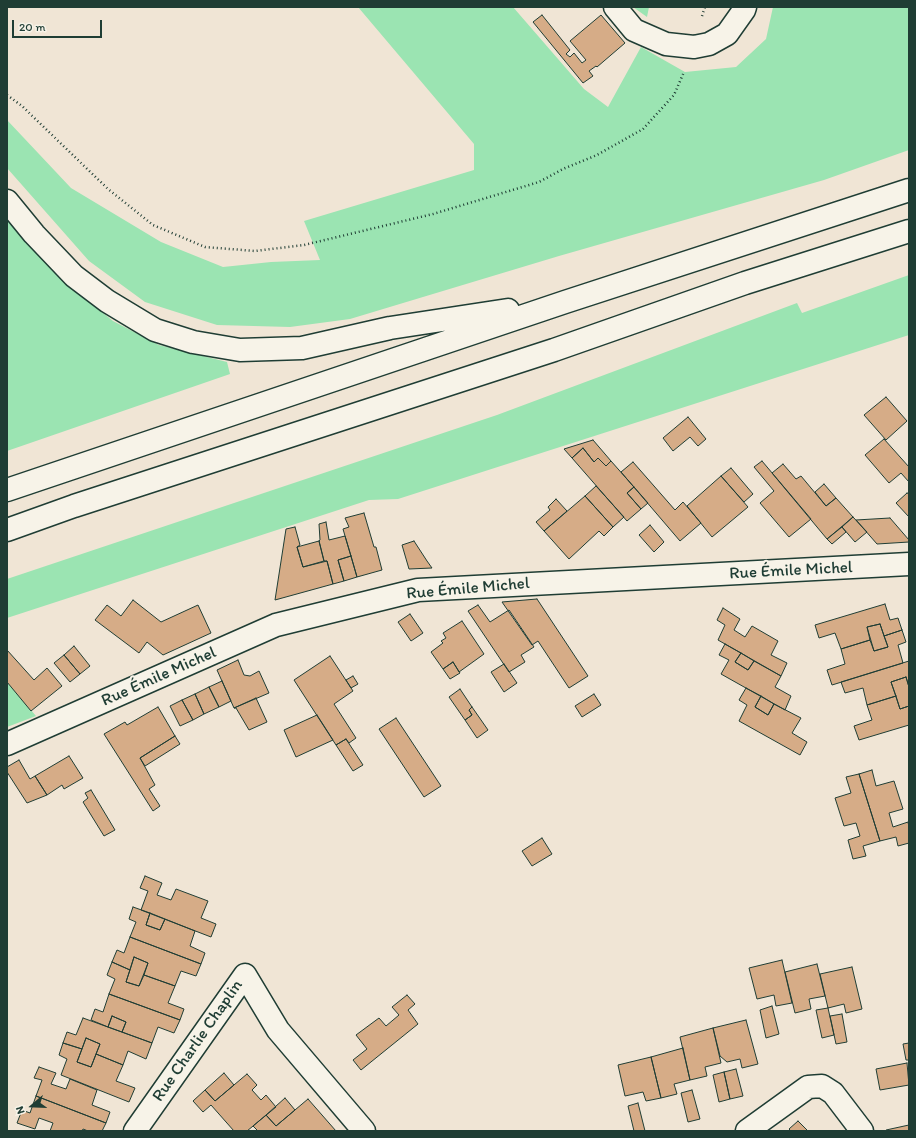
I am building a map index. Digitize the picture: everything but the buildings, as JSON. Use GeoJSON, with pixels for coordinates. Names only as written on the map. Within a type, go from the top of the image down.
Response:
{"type":"FeatureCollection","features":[{"type":"Feature","properties":{"kind":"main road"},"geometry":{"type":"LineString","coordinates":[[615,7],[634,30],[666,44],[694,47],[709,44],[726,34],[745,7]]}},
{"type":"Feature","properties":{"kind":"main road"},"geometry":{"type":"LineString","coordinates":[[7,490],[564,302],[909,190]]}},
{"type":"Feature","properties":{"kind":"main road"},"geometry":{"type":"LineString","coordinates":[[7,201],[34,234],[74,276],[107,301],[156,330],[193,342],[240,350],[302,348],[390,328],[564,302]]}},
{"type":"Feature","properties":{"kind":"main road"},"geometry":{"type":"LineString","coordinates":[[7,530],[74,506],[554,350],[745,283],[909,232]]}},
{"type":"Feature","properties":{"kind":"main road","name":"Rue Émile Michel"},"geometry":{"type":"LineString","coordinates":[[7,744],[276,625],[418,590],[909,564]]}},
{"type":"Feature","properties":{"kind":"main road","name":"Rue Charlie Chaplin"},"geometry":{"type":"LineString","coordinates":[[134,1131],[245,975],[278,1030],[364,1131]]}},
{"type":"Feature","properties":{"kind":"main road"},"geometry":{"type":"LineString","coordinates":[[747,1131],[808,1087],[822,1086],[833,1092],[862,1131]]}},
{"type":"Feature","properties":{"kind":"path"},"geometry":{"type":"LineString","coordinates":[[7,95],[22,106],[108,189],[153,226],[205,247],[255,251],[304,245],[433,214],[539,182],[563,169],[597,155],[643,129],[674,95],[694,47],[705,7]]}},
{"type":"Feature","properties":{"kind":"green space"},"geometry":{"type":"Polygon","coordinates":[[[358,7],[513,7],[584,89],[608,107],[641,47],[685,72],[736,67],[766,39],[773,7],[909,7],[909,150],[824,180],[559,256],[350,319],[290,327],[217,325],[145,302],[89,261],[7,168],[7,120],[71,188],[161,242],[223,267],[271,262],[320,260],[304,221],[474,170],[474,144],[358,7]]]}},
{"type":"Feature","properties":{"kind":"green space"},"geometry":{"type":"Polygon","coordinates":[[[633,7],[649,7],[647,17],[633,7]]]}},
{"type":"Feature","properties":{"kind":"green space"},"geometry":{"type":"Polygon","coordinates":[[[7,220],[26,242],[70,286],[113,321],[159,345],[227,362],[230,374],[7,451],[7,220]]]}},
{"type":"Feature","properties":{"kind":"green space"},"geometry":{"type":"Polygon","coordinates":[[[909,275],[909,335],[398,499],[369,500],[7,618],[7,579],[497,415],[797,303],[802,313],[909,275]]]}},
{"type":"Feature","properties":{"kind":"green space"},"geometry":{"type":"Polygon","coordinates":[[[7,682],[36,716],[7,727],[7,682]]]}}]}
